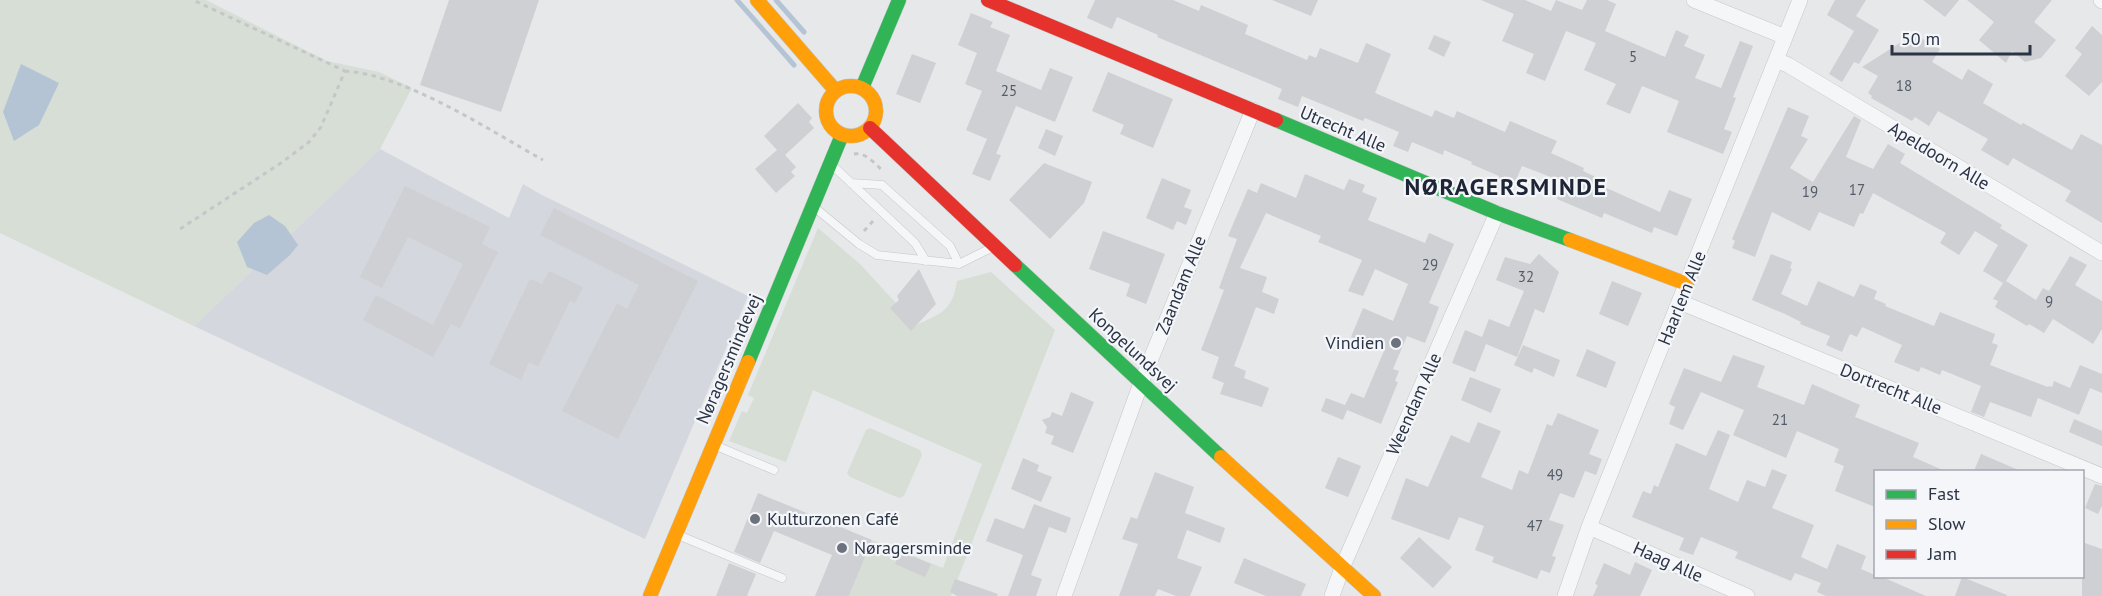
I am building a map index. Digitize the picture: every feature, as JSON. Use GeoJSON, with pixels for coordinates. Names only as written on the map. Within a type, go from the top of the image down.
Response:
{"type":"FeatureCollection","features":[{"type":"Feature","properties":{"kind":"street"},"geometry":{"type":"LineString","coordinates":[[757,0],[835,90]]}},
{"type":"Feature","properties":{"kind":"street"},"geometry":{"type":"LineString","coordinates":[[861,88],[899,0]]}},
{"type":"Feature","properties":{"kind":"street","name":"Utrecht Alle"},"geometry":{"type":"LineString","coordinates":[[988,0],[1497,213],[1687,284]]}},
{"type":"Feature","properties":{"kind":"street"},"geometry":{"type":"LineString","coordinates":[[1694,0],[1785,37]]}},
{"type":"Feature","properties":{"kind":"street","name":"Haarlem Alle"},"geometry":{"type":"LineString","coordinates":[[1565,596],[1589,527],[1800,0]]}},
{"type":"Feature","properties":{"kind":"street","name":"Apeldoorn Alle"},"geometry":{"type":"LineString","coordinates":[[1776,60],[1788,65],[2102,253]]}},
{"type":"Feature","properties":{"kind":"street"},"geometry":{"type":"LineString","coordinates":[[853,85],[861,88],[869,93],[874,101],[875,120],[870,128],[861,134],[851,137],[842,135],[828,123],[825,114],[829,97],[843,86],[853,85]]}},
{"type":"Feature","properties":{"kind":"street","name":"Zaandam Alle"},"geometry":{"type":"LineString","coordinates":[[1064,596],[1141,383],[1253,110]]}},
{"type":"Feature","properties":{"kind":"street","name":"Kongelundsvej"},"geometry":{"type":"LineString","coordinates":[[870,128],[1141,383],[1374,596]]}},
{"type":"Feature","properties":{"kind":"street","name":"Nøragersmindevej"},"geometry":{"type":"LineString","coordinates":[[650,596],[842,135]]}},
{"type":"Feature","properties":{"kind":"street","name":"Weendam Alle"},"geometry":{"type":"LineString","coordinates":[[1332,596],[1342,568],[1497,213]]}},
{"type":"Feature","properties":{"kind":"street","name":"Dortrecht Alle"},"geometry":{"type":"LineString","coordinates":[[1680,302],[2102,476]]}},
{"type":"Feature","properties":{"kind":"street","name":"Haag Alle"},"geometry":{"type":"LineString","coordinates":[[1589,527],[1747,596]]}},
{"type":"Feature","properties":{"kind":"lane"},"geometry":{"type":"LineString","coordinates":[[830,163],[915,243],[926,261]]}},
{"type":"Feature","properties":{"kind":"lane"},"geometry":{"type":"LineString","coordinates":[[851,183],[882,185],[950,246],[959,264]]}},
{"type":"Feature","properties":{"kind":"lane"},"geometry":{"type":"LineString","coordinates":[[812,206],[859,244],[877,255],[959,264],[996,246]]}},
{"type":"Feature","properties":{"kind":"lane"},"geometry":{"type":"LineString","coordinates":[[713,444],[774,470]]}},
{"type":"Feature","properties":{"kind":"lane"},"geometry":{"type":"LineString","coordinates":[[676,534],[782,578]]}},
{"type":"Feature","properties":{"kind":"path"},"geometry":{"type":"LineString","coordinates":[[193,0],[345,71],[361,72],[390,81],[444,106],[543,160]]}},
{"type":"Feature","properties":{"kind":"path"},"geometry":{"type":"LineString","coordinates":[[180,229],[309,142],[321,127],[345,71]]}},
{"type":"Feature","properties":{"kind":"path"},"geometry":{"type":"LineString","coordinates":[[849,156],[860,153],[888,176]]}},
{"type":"Feature","properties":{"kind":"shaded area"},"geometry":{"type":"Polygon","coordinates":[[[0,0],[206,0],[327,61],[379,72],[412,88],[380,149],[194,326],[0,233],[0,0]]]}},
{"type":"Feature","properties":{"kind":"shaded area"},"geometry":{"type":"Polygon","coordinates":[[[380,149],[509,218],[523,184],[748,296],[645,539],[194,326],[380,149]]]}},
{"type":"Feature","properties":{"kind":"shaded area"},"geometry":{"type":"Polygon","coordinates":[[[818,228],[861,265],[916,325],[939,314],[949,305],[957,281],[991,272],[1055,330],[951,596],[849,596],[872,540],[943,568],[982,464],[813,390],[786,462],[729,441],[742,411],[747,413],[754,398],[748,395],[818,228]]]}},
{"type":"Feature","properties":{"kind":"shaded area"},"geometry":{"type":"Polygon","coordinates":[[[870,428],[920,450],[922,455],[904,496],[899,498],[850,477],[847,473],[866,430],[870,428]]]}},
{"type":"Feature","properties":{"kind":"water"},"geometry":{"type":"Polygon","coordinates":[[[21,64],[59,83],[39,125],[14,141],[3,112],[21,64]]]}},
{"type":"Feature","properties":{"kind":"water"},"geometry":{"type":"Polygon","coordinates":[[[269,215],[285,226],[298,245],[267,275],[247,267],[237,242],[254,223],[269,215]]]}},
{"type":"Feature","properties":{"kind":"building"},"geometry":{"type":"Polygon","coordinates":[[[449,0],[539,0],[501,112],[420,85],[449,0]]]}},
{"type":"Feature","properties":{"kind":"building"},"geometry":{"type":"Polygon","coordinates":[[[1095,0],[1173,0],[1199,11],[1201,5],[1248,25],[1245,34],[1307,60],[1309,55],[1316,58],[1320,48],[1358,63],[1366,43],[1391,54],[1375,93],[1432,117],[1435,110],[1454,118],[1457,111],[1505,132],[1510,121],[1557,141],[1551,153],[1584,168],[1583,171],[1602,180],[1600,185],[1660,212],[1669,190],[1692,199],[1677,236],[1654,227],[1652,233],[1604,213],[1602,218],[1557,199],[1564,182],[1522,166],[1510,194],[1495,188],[1499,176],[1444,150],[1443,155],[1412,142],[1408,152],[1393,146],[1399,132],[1365,118],[1363,121],[1302,96],[1298,107],[1278,99],[1282,89],[1157,37],[1158,35],[1117,17],[1112,29],[1087,18],[1095,0]]]}},
{"type":"Feature","properties":{"kind":"building"},"geometry":{"type":"Polygon","coordinates":[[[1272,0],[1318,0],[1311,16],[1272,0]]]}},
{"type":"Feature","properties":{"kind":"building"},"geometry":{"type":"Polygon","coordinates":[[[1481,0],[1525,0],[1551,11],[1556,0],[1582,10],[1587,0],[1607,0],[1616,4],[1605,31],[1665,57],[1676,30],[1689,36],[1684,46],[1705,55],[1695,78],[1721,88],[1740,41],[1753,46],[1733,97],[1736,98],[1724,129],[1732,132],[1723,154],[1667,132],[1679,101],[1642,86],[1630,114],[1606,104],[1616,84],[1584,70],[1596,43],[1566,31],[1545,81],[1526,73],[1534,54],[1502,41],[1514,14],[1481,0]]]}},
{"type":"Feature","properties":{"kind":"building"},"geometry":{"type":"Polygon","coordinates":[[[1835,0],[1866,0],[1856,16],[1879,30],[1859,64],[1854,62],[1842,82],[1829,74],[1854,31],[1827,15],[1835,0]]]}},
{"type":"Feature","properties":{"kind":"building"},"geometry":{"type":"Polygon","coordinates":[[[1923,0],[1959,0],[1945,17],[1923,0]]]}},
{"type":"Feature","properties":{"kind":"building"},"geometry":{"type":"Polygon","coordinates":[[[1967,0],[2052,0],[2034,22],[2056,40],[2041,58],[2025,62],[2012,51],[2006,63],[1979,40],[1994,22],[1967,0]]]}},
{"type":"Feature","properties":{"kind":"building"},"geometry":{"type":"Polygon","coordinates":[[[971,13],[993,22],[990,27],[1010,35],[996,71],[1041,90],[1050,68],[1073,77],[1055,122],[1016,106],[996,154],[1001,155],[990,181],[972,174],[987,139],[966,130],[982,91],[965,84],[977,53],[958,45],[971,13]]]}},
{"type":"Feature","properties":{"kind":"building"},"geometry":{"type":"Polygon","coordinates":[[[2092,26],[2102,35],[2102,82],[2089,96],[2065,76],[2082,54],[2075,48],[2092,26]]]}},
{"type":"Feature","properties":{"kind":"building"},"geometry":{"type":"Polygon","coordinates":[[[1914,34],[1940,49],[1932,62],[1962,80],[1968,69],[1993,84],[1983,103],[2072,150],[2081,134],[2102,145],[2102,223],[2065,201],[2071,191],[2013,158],[2008,166],[1981,150],[1988,139],[1938,111],[1929,126],[1915,117],[1912,121],[1871,98],[1872,96],[1868,93],[1878,76],[1862,67],[1914,34]]]}},
{"type":"Feature","properties":{"kind":"building"},"geometry":{"type":"Polygon","coordinates":[[[1434,35],[1451,42],[1444,57],[1428,49],[1434,35]]]}},
{"type":"Feature","properties":{"kind":"building"},"geometry":{"type":"Polygon","coordinates":[[[912,54],[936,63],[920,103],[896,94],[912,54]]]}},
{"type":"Feature","properties":{"kind":"building"},"geometry":{"type":"Polygon","coordinates":[[[1108,72],[1173,99],[1153,148],[1120,134],[1124,125],[1092,111],[1108,72]]]}},
{"type":"Feature","properties":{"kind":"building"},"geometry":{"type":"Polygon","coordinates":[[[798,103],[812,118],[809,122],[814,128],[785,155],[796,167],[791,172],[795,176],[776,193],[755,169],[777,150],[764,136],[798,103]]]}},
{"type":"Feature","properties":{"kind":"building"},"geometry":{"type":"Polygon","coordinates":[[[1788,107],[1809,116],[1801,136],[1808,139],[1790,168],[1813,182],[1854,116],[1861,120],[1846,157],[1873,169],[1888,144],[1905,154],[1900,163],[2002,225],[2000,228],[2028,245],[2006,281],[2036,300],[2043,288],[2049,291],[2070,256],[2087,265],[2075,285],[2102,301],[2102,329],[2093,344],[2053,319],[2044,333],[1995,307],[1998,301],[1993,299],[2003,283],[1983,271],[1998,245],[1975,231],[1959,255],[1940,243],[1946,233],[1873,193],[1854,227],[1819,212],[1810,231],[1772,212],[1755,257],[1732,248],[1735,241],[1732,239],[1788,107]]]}},
{"type":"Feature","properties":{"kind":"building"},"geometry":{"type":"Polygon","coordinates":[[[1046,129],[1063,136],[1055,156],[1038,148],[1046,129]]]}},
{"type":"Feature","properties":{"kind":"building"},"geometry":{"type":"Polygon","coordinates":[[[1044,163],[1092,182],[1084,203],[1050,239],[1009,200],[1044,163]]]}},
{"type":"Feature","properties":{"kind":"building"},"geometry":{"type":"Polygon","coordinates":[[[1305,174],[1344,190],[1349,179],[1365,185],[1362,192],[1377,198],[1368,220],[1425,243],[1429,233],[1454,244],[1429,303],[1439,307],[1425,343],[1407,336],[1393,369],[1399,371],[1395,381],[1398,382],[1381,424],[1347,410],[1343,420],[1321,411],[1326,398],[1345,405],[1351,393],[1364,398],[1384,351],[1351,337],[1363,308],[1393,321],[1408,284],[1375,269],[1363,296],[1348,291],[1362,260],[1318,242],[1321,236],[1266,213],[1240,268],[1267,277],[1262,292],[1279,299],[1274,314],[1256,307],[1234,366],[1246,371],[1244,378],[1269,388],[1262,407],[1220,394],[1224,383],[1212,378],[1219,357],[1201,350],[1224,290],[1219,288],[1237,239],[1228,236],[1248,189],[1257,193],[1261,183],[1296,198],[1305,174]]]}},
{"type":"Feature","properties":{"kind":"building"},"geometry":{"type":"Polygon","coordinates":[[[1162,178],[1191,190],[1184,207],[1192,210],[1186,225],[1177,221],[1173,230],[1146,218],[1162,178]]]}},
{"type":"Feature","properties":{"kind":"building"},"geometry":{"type":"Polygon","coordinates":[[[405,186],[490,227],[482,244],[498,252],[460,328],[451,324],[433,357],[363,320],[376,295],[433,325],[463,264],[408,237],[382,288],[360,277],[405,186]]]}},
{"type":"Feature","properties":{"kind":"building"},"geometry":{"type":"Polygon","coordinates":[[[554,208],[698,281],[618,439],[562,411],[617,303],[627,309],[639,285],[540,235],[554,208]]]}},
{"type":"Feature","properties":{"kind":"building"},"geometry":{"type":"Polygon","coordinates":[[[1103,231],[1165,254],[1146,304],[1126,296],[1130,284],[1089,269],[1103,231]]]}},
{"type":"Feature","properties":{"kind":"building"},"geometry":{"type":"Polygon","coordinates":[[[1539,254],[1559,272],[1544,313],[1535,309],[1517,357],[1486,344],[1475,372],[1452,363],[1465,330],[1482,337],[1489,319],[1509,327],[1524,291],[1496,280],[1505,257],[1530,264],[1539,254]]]}},
{"type":"Feature","properties":{"kind":"building"},"geometry":{"type":"Polygon","coordinates":[[[1771,254],[1792,262],[1790,268],[1792,269],[1781,294],[1807,306],[1818,281],[1854,297],[1860,284],[1877,291],[1874,299],[1886,304],[1885,306],[1934,326],[1940,312],[1995,334],[1992,343],[1998,345],[1990,365],[2048,387],[2052,387],[2054,381],[2070,388],[2080,365],[2102,374],[2102,393],[2090,388],[2079,415],[2038,398],[2031,417],[1990,402],[1984,417],[1971,412],[1981,386],[1942,370],[1940,375],[1921,367],[1919,372],[1894,362],[1902,345],[1862,327],[1857,337],[1850,334],[1842,352],[1826,345],[1830,336],[1752,300],[1771,254]]]}},
{"type":"Feature","properties":{"kind":"building"},"geometry":{"type":"Polygon","coordinates":[[[919,269],[936,304],[911,331],[890,308],[899,300],[897,296],[919,269]]]}},
{"type":"Feature","properties":{"kind":"building"},"geometry":{"type":"Polygon","coordinates":[[[549,271],[583,287],[575,303],[570,301],[538,367],[529,362],[521,380],[489,364],[530,279],[542,284],[549,271]]]}},
{"type":"Feature","properties":{"kind":"building"},"geometry":{"type":"Polygon","coordinates":[[[1612,281],[1642,293],[1628,326],[1599,314],[1612,281]]]}},
{"type":"Feature","properties":{"kind":"building"},"geometry":{"type":"Polygon","coordinates":[[[1523,345],[1560,360],[1554,377],[1534,368],[1532,373],[1514,365],[1523,345]]]}},
{"type":"Feature","properties":{"kind":"building"},"geometry":{"type":"Polygon","coordinates":[[[1587,349],[1616,362],[1606,388],[1576,376],[1587,349]]]}},
{"type":"Feature","properties":{"kind":"building"},"geometry":{"type":"Polygon","coordinates":[[[1733,355],[1765,366],[1757,387],[1804,405],[1812,384],[1860,405],[1855,417],[1919,443],[1913,457],[1943,470],[1874,470],[1874,507],[1835,491],[1844,466],[1834,462],[1839,449],[1797,431],[1786,458],[1733,435],[1744,410],[1701,392],[1683,430],[1669,424],[1675,407],[1669,404],[1684,368],[1721,382],[1733,355]]]}},
{"type":"Feature","properties":{"kind":"building"},"geometry":{"type":"Polygon","coordinates":[[[1470,377],[1501,389],[1491,413],[1461,400],[1470,377]]]}},
{"type":"Feature","properties":{"kind":"building"},"geometry":{"type":"Polygon","coordinates":[[[1071,392],[1094,402],[1073,453],[1051,444],[1054,436],[1045,433],[1047,427],[1042,420],[1050,417],[1052,412],[1062,416],[1071,392]]]}},
{"type":"Feature","properties":{"kind":"building"},"geometry":{"type":"Polygon","coordinates":[[[1558,413],[1599,430],[1589,454],[1602,459],[1596,475],[1585,471],[1574,498],[1560,493],[1549,520],[1564,525],[1552,556],[1556,557],[1550,573],[1541,570],[1537,579],[1492,562],[1494,557],[1475,550],[1484,526],[1459,517],[1449,540],[1391,519],[1406,478],[1428,487],[1451,435],[1469,443],[1478,422],[1501,431],[1481,477],[1512,490],[1519,470],[1528,474],[1547,424],[1552,426],[1558,413]]]}},
{"type":"Feature","properties":{"kind":"building"},"geometry":{"type":"Polygon","coordinates":[[[2074,419],[2102,431],[2102,446],[2069,432],[2074,419]]]}},
{"type":"Feature","properties":{"kind":"building"},"geometry":{"type":"Polygon","coordinates":[[[1718,430],[1730,435],[1709,489],[1738,502],[1747,480],[1765,487],[1772,469],[1787,475],[1772,508],[1814,525],[1801,557],[1827,569],[1837,544],[1866,556],[1861,569],[1874,575],[1874,578],[1885,578],[1926,596],[1826,596],[1817,592],[1821,583],[1795,573],[1791,581],[1735,558],[1738,552],[1701,537],[1693,555],[1679,550],[1684,538],[1632,517],[1643,491],[1651,494],[1654,485],[1658,487],[1676,443],[1706,456],[1718,430]]]}},
{"type":"Feature","properties":{"kind":"building"},"geometry":{"type":"Polygon","coordinates":[[[1981,454],[2019,470],[1974,470],[1981,454]]]}},
{"type":"Feature","properties":{"kind":"building"},"geometry":{"type":"Polygon","coordinates":[[[1338,457],[1361,466],[1348,497],[1325,488],[1338,457]]]}},
{"type":"Feature","properties":{"kind":"building"},"geometry":{"type":"Polygon","coordinates":[[[1023,458],[1039,465],[1037,471],[1052,477],[1041,502],[1011,489],[1023,458]]]}},
{"type":"Feature","properties":{"kind":"building"},"geometry":{"type":"Polygon","coordinates":[[[1155,472],[1194,487],[1185,513],[1225,528],[1220,543],[1187,530],[1177,558],[1202,567],[1190,596],[1176,596],[1158,589],[1155,596],[1119,596],[1138,544],[1122,539],[1131,517],[1137,519],[1155,472]]]}},
{"type":"Feature","properties":{"kind":"building"},"geometry":{"type":"Polygon","coordinates":[[[2095,484],[2102,486],[2102,506],[2098,514],[2085,508],[2095,484]]]}},
{"type":"Feature","properties":{"kind":"building","name":"Nøragersminde"},"geometry":{"type":"Polygon","coordinates":[[[758,493],[872,540],[849,596],[815,596],[832,555],[774,531],[760,563],[734,552],[758,493]]]}},
{"type":"Feature","properties":{"kind":"building"},"geometry":{"type":"Polygon","coordinates":[[[1034,504],[1071,518],[1066,533],[1049,527],[1031,575],[1042,579],[1036,596],[1008,596],[1023,555],[986,541],[995,518],[1024,529],[1034,504]]]}},
{"type":"Feature","properties":{"kind":"building"},"geometry":{"type":"Polygon","coordinates":[[[1419,537],[1452,567],[1433,588],[1400,558],[1419,537]]]}},
{"type":"Feature","properties":{"kind":"building"},"geometry":{"type":"Polygon","coordinates":[[[2084,543],[2102,549],[2102,596],[2082,596],[2084,543]]]}},
{"type":"Feature","properties":{"kind":"building"},"geometry":{"type":"Polygon","coordinates":[[[900,551],[931,564],[925,577],[895,564],[900,551]]]}},
{"type":"Feature","properties":{"kind":"building"},"geometry":{"type":"Polygon","coordinates":[[[1244,558],[1306,584],[1301,596],[1266,596],[1234,583],[1244,558]]]}},
{"type":"Feature","properties":{"kind":"building"},"geometry":{"type":"Polygon","coordinates":[[[1635,562],[1652,570],[1640,596],[1593,596],[1598,585],[1595,584],[1604,563],[1630,575],[1635,562]]]}},
{"type":"Feature","properties":{"kind":"building"},"geometry":{"type":"Polygon","coordinates":[[[729,563],[756,574],[747,596],[716,596],[729,563]]]}},
{"type":"Feature","properties":{"kind":"building"},"geometry":{"type":"Polygon","coordinates":[[[1962,578],[2007,595],[2007,596],[1955,596],[1962,578]]]}},
{"type":"Feature","properties":{"kind":"building"},"geometry":{"type":"Polygon","coordinates":[[[955,579],[998,594],[997,596],[957,596],[950,592],[955,579]]]}},
{"type":"Feature","properties":{"kind":"waterway"},"geometry":{"type":"LineString","coordinates":[[737,0],[794,65]]}},
{"type":"Feature","properties":{"kind":"waterway"},"geometry":{"type":"LineString","coordinates":[[776,0],[804,32]]}},
{"type":"Feature","properties":{"kind":"traffic: fast"},"geometry":{"type":"LineString","coordinates":[[862,88],[899,0]]}},
{"type":"Feature","properties":{"kind":"traffic: fast"},"geometry":{"type":"LineString","coordinates":[[1276,120],[1497,213],[1570,240]]}},
{"type":"Feature","properties":{"kind":"traffic: fast"},"geometry":{"type":"LineString","coordinates":[[748,362],[842,135]]}},
{"type":"Feature","properties":{"kind":"traffic: fast"},"geometry":{"type":"LineString","coordinates":[[1015,265],[1221,457]]}},
{"type":"Feature","properties":{"kind":"traffic: slow"},"geometry":{"type":"LineString","coordinates":[[757,0],[835,90]]}},
{"type":"Feature","properties":{"kind":"traffic: slow"},"geometry":{"type":"LineString","coordinates":[[846,86],[856,86],[869,93],[876,106],[876,111],[876,116],[869,129],[856,136],[846,136],[837,132],[830,125],[826,116],[826,106],[830,97],[837,90],[846,86]]}},
{"type":"Feature","properties":{"kind":"traffic: slow"},"geometry":{"type":"LineString","coordinates":[[1570,240],[1687,284]]}},
{"type":"Feature","properties":{"kind":"traffic: slow"},"geometry":{"type":"LineString","coordinates":[[650,596],[748,362]]}},
{"type":"Feature","properties":{"kind":"traffic: slow"},"geometry":{"type":"LineString","coordinates":[[1221,457],[1374,596]]}},
{"type":"Feature","properties":{"kind":"traffic: jam"},"geometry":{"type":"LineString","coordinates":[[988,0],[1276,120]]}},
{"type":"Feature","properties":{"kind":"traffic: jam"},"geometry":{"type":"LineString","coordinates":[[870,128],[1015,265]]}},
{"type":"Feature","properties":{"kind":"place","name":"Vindien"},"geometry":{"type":"Point","coordinates":[1396,343]}},
{"type":"Feature","properties":{"kind":"place","name":"Kulturzonen Café"},"geometry":{"type":"Point","coordinates":[755,519]}},
{"type":"Feature","properties":{"kind":"place","name":"Nøragersminde"},"geometry":{"type":"Point","coordinates":[842,548]}},
{"type":"Feature","properties":{"kind":"district","name":"NØRAGERSMINDE"},"geometry":{"type":"Point","coordinates":[1506,187]}}]}
